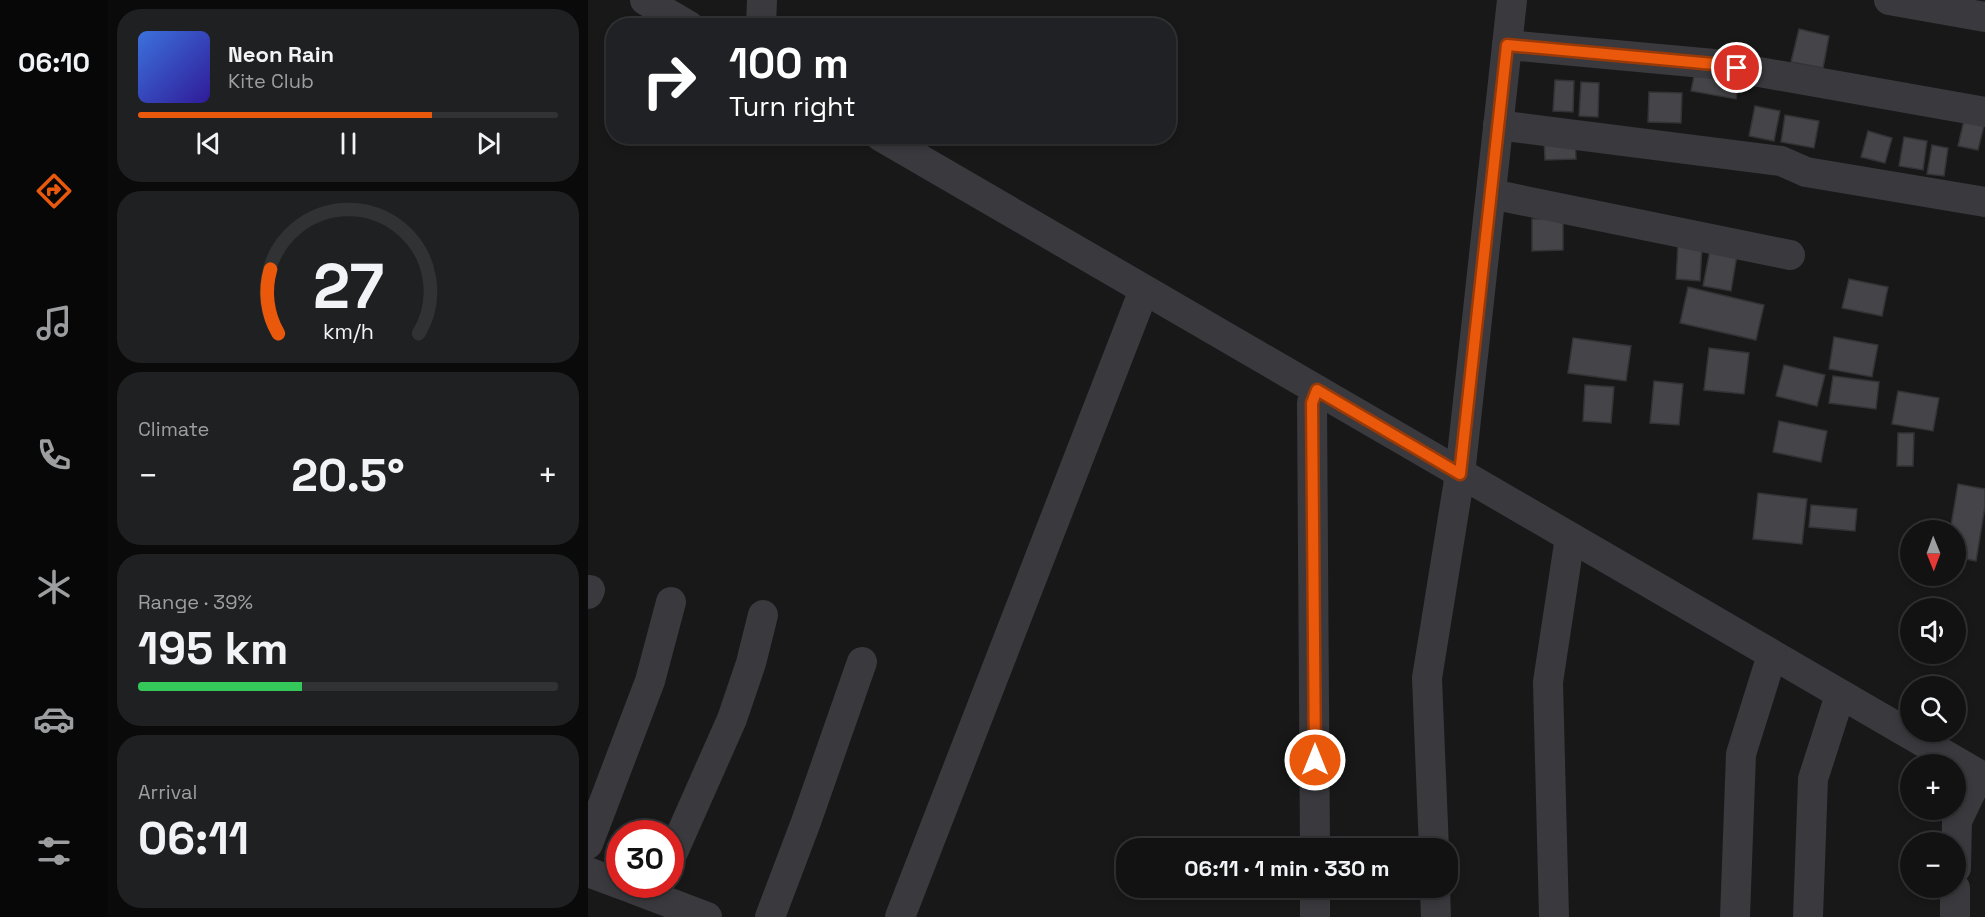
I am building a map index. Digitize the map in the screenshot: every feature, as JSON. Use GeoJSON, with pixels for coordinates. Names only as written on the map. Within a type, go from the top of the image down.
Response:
{"type":"FeatureCollection","features":[{"type":"Feature","properties":{"kind":"street"},"geometry":{"type":"LineString","coordinates":[[645,0],[675,18]]}},
{"type":"Feature","properties":{"kind":"street"},"geometry":{"type":"LineString","coordinates":[[761,18],[762,0]]}},
{"type":"Feature","properties":{"kind":"street"},"geometry":{"type":"LineString","coordinates":[[1434,838],[1427,678],[1460,474],[1512,0]]}},
{"type":"Feature","properties":{"kind":"street"},"geometry":{"type":"LineString","coordinates":[[1889,0],[1985,17]]}},
{"type":"Feature","properties":{"kind":"street"},"geometry":{"type":"LineString","coordinates":[[1507,45],[1714,64],[1985,112]]}},
{"type":"Feature","properties":{"kind":"street"},"geometry":{"type":"LineString","coordinates":[[1498,125],[1781,161],[1806,172],[1985,202]]}},
{"type":"Feature","properties":{"kind":"street"},"geometry":{"type":"LineString","coordinates":[[894,144],[1982,777],[1957,821],[1957,832]]}},
{"type":"Feature","properties":{"kind":"street"},"geometry":{"type":"LineString","coordinates":[[1491,194],[1790,255]]}},
{"type":"Feature","properties":{"kind":"street"},"geometry":{"type":"LineString","coordinates":[[900,917],[1144,290]]}},
{"type":"Feature","properties":{"kind":"street"},"geometry":{"type":"LineString","coordinates":[[1315,838],[1312,403],[1317,390]]}},
{"type":"Feature","properties":{"kind":"street"},"geometry":{"type":"LineString","coordinates":[[1554,917],[1548,682],[1570,537]]}},
{"type":"Feature","properties":{"kind":"street"},"geometry":{"type":"LineString","coordinates":[[588,844],[650,681],[671,602]]}},
{"type":"Feature","properties":{"kind":"street"},"geometry":{"type":"LineString","coordinates":[[684,827],[732,719],[751,663],[763,615]]}},
{"type":"Feature","properties":{"kind":"street"},"geometry":{"type":"LineString","coordinates":[[1736,917],[1741,754],[1772,655]]}},
{"type":"Feature","properties":{"kind":"street"},"geometry":{"type":"LineString","coordinates":[[770,917],[862,662]]}},
{"type":"Feature","properties":{"kind":"street"},"geometry":{"type":"LineString","coordinates":[[1808,917],[1813,779],[1840,695]]}},
{"type":"Feature","properties":{"kind":"street"},"geometry":{"type":"LineString","coordinates":[[588,872],[606,879]]}},
{"type":"Feature","properties":{"kind":"street"},"geometry":{"type":"LineString","coordinates":[[1315,898],[1315,917]]}},
{"type":"Feature","properties":{"kind":"street"},"geometry":{"type":"LineString","coordinates":[[1435,898],[1436,917]]}},
{"type":"Feature","properties":{"kind":"street"},"geometry":{"type":"LineString","coordinates":[[1955,898],[1955,917]]}},
{"type":"Feature","properties":{"kind":"street"},"geometry":{"type":"LineString","coordinates":[[653,900],[707,917]]}},
{"type":"Feature","properties":{"kind":"building"},"geometry":{"type":"Polygon","coordinates":[[[1799,29],[1829,36],[1823,68],[1791,62],[1799,29]]]}},
{"type":"Feature","properties":{"kind":"building"},"geometry":{"type":"Polygon","coordinates":[[[1696,66],[1740,73],[1736,99],[1691,91],[1696,66]]]}},
{"type":"Feature","properties":{"kind":"building"},"geometry":{"type":"Polygon","coordinates":[[[1555,80],[1574,81],[1573,112],[1553,111],[1555,80]]]}},
{"type":"Feature","properties":{"kind":"building"},"geometry":{"type":"Polygon","coordinates":[[[1581,82],[1599,83],[1598,117],[1579,116],[1581,82]]]}},
{"type":"Feature","properties":{"kind":"building"},"geometry":{"type":"Polygon","coordinates":[[[1649,92],[1682,93],[1681,123],[1648,122],[1649,92]]]}},
{"type":"Feature","properties":{"kind":"building"},"geometry":{"type":"Polygon","coordinates":[[[1755,106],[1780,111],[1774,141],[1749,136],[1755,106]]]}},
{"type":"Feature","properties":{"kind":"building"},"geometry":{"type":"Polygon","coordinates":[[[1785,115],[1819,121],[1814,148],[1781,142],[1785,115]]]}},
{"type":"Feature","properties":{"kind":"building"},"geometry":{"type":"Polygon","coordinates":[[[1965,116],[1985,121],[1978,150],[1958,146],[1965,116]]]}},
{"type":"Feature","properties":{"kind":"building"},"geometry":{"type":"Polygon","coordinates":[[[1868,131],[1892,138],[1885,163],[1861,157],[1868,131]]]}},
{"type":"Feature","properties":{"kind":"building"},"geometry":{"type":"Polygon","coordinates":[[[1575,137],[1576,159],[1545,160],[1544,138],[1575,137]]]}},
{"type":"Feature","properties":{"kind":"building"},"geometry":{"type":"Polygon","coordinates":[[[1904,137],[1927,141],[1923,170],[1899,166],[1904,137]]]}},
{"type":"Feature","properties":{"kind":"building"},"geometry":{"type":"Polygon","coordinates":[[[1932,145],[1948,148],[1944,176],[1927,174],[1932,145]]]}},
{"type":"Feature","properties":{"kind":"building"},"geometry":{"type":"Polygon","coordinates":[[[1563,218],[1563,250],[1532,251],[1532,219],[1563,218]]]}},
{"type":"Feature","properties":{"kind":"building"},"geometry":{"type":"Polygon","coordinates":[[[1678,245],[1702,246],[1700,281],[1676,279],[1678,245]]]}},
{"type":"Feature","properties":{"kind":"building"},"geometry":{"type":"Polygon","coordinates":[[[1710,250],[1737,255],[1731,291],[1703,286],[1710,250]]]}},
{"type":"Feature","properties":{"kind":"building"},"geometry":{"type":"Polygon","coordinates":[[[1849,279],[1888,287],[1882,316],[1842,308],[1849,279]]]}},
{"type":"Feature","properties":{"kind":"building"},"geometry":{"type":"Polygon","coordinates":[[[1688,287],[1764,305],[1756,340],[1680,323],[1688,287]]]}},
{"type":"Feature","properties":{"kind":"building"},"geometry":{"type":"Polygon","coordinates":[[[1834,337],[1878,345],[1872,377],[1829,369],[1834,337]]]}},
{"type":"Feature","properties":{"kind":"building"},"geometry":{"type":"Polygon","coordinates":[[[1573,338],[1631,346],[1626,381],[1568,373],[1573,338]]]}},
{"type":"Feature","properties":{"kind":"building"},"geometry":{"type":"Polygon","coordinates":[[[1709,348],[1749,353],[1744,394],[1704,390],[1709,348]]]}},
{"type":"Feature","properties":{"kind":"building"},"geometry":{"type":"Polygon","coordinates":[[[1784,365],[1825,375],[1817,406],[1776,396],[1784,365]]]}},
{"type":"Feature","properties":{"kind":"building"},"geometry":{"type":"Polygon","coordinates":[[[1833,376],[1879,382],[1876,409],[1829,403],[1833,376]]]}},
{"type":"Feature","properties":{"kind":"building"},"geometry":{"type":"Polygon","coordinates":[[[1654,381],[1683,384],[1679,425],[1650,423],[1654,381]]]}},
{"type":"Feature","properties":{"kind":"building"},"geometry":{"type":"Polygon","coordinates":[[[1585,385],[1614,387],[1611,423],[1583,421],[1585,385]]]}},
{"type":"Feature","properties":{"kind":"building"},"geometry":{"type":"Polygon","coordinates":[[[1898,391],[1939,398],[1933,431],[1892,424],[1898,391]]]}},
{"type":"Feature","properties":{"kind":"building"},"geometry":{"type":"Polygon","coordinates":[[[1779,421],[1827,431],[1821,462],[1773,452],[1779,421]]]}},
{"type":"Feature","properties":{"kind":"building"},"geometry":{"type":"Polygon","coordinates":[[[1898,433],[1914,433],[1913,466],[1897,466],[1898,433]]]}},
{"type":"Feature","properties":{"kind":"building"},"geometry":{"type":"Polygon","coordinates":[[[1958,484],[1985,489],[1985,506],[1976,561],[1966,559],[1966,520],[1952,520],[1958,484]]]}},
{"type":"Feature","properties":{"kind":"building"},"geometry":{"type":"Polygon","coordinates":[[[1758,493],[1807,499],[1802,544],[1753,539],[1758,493]]]}},
{"type":"Feature","properties":{"kind":"building"},"geometry":{"type":"Polygon","coordinates":[[[1811,505],[1857,509],[1855,531],[1809,527],[1811,505]]]}},
{"type":"Feature","properties":{"kind":"route"},"geometry":{"type":"LineString","coordinates":[[1315,760],[1312,403],[1317,390],[1460,474],[1507,45],[1737,68]]}}]}
